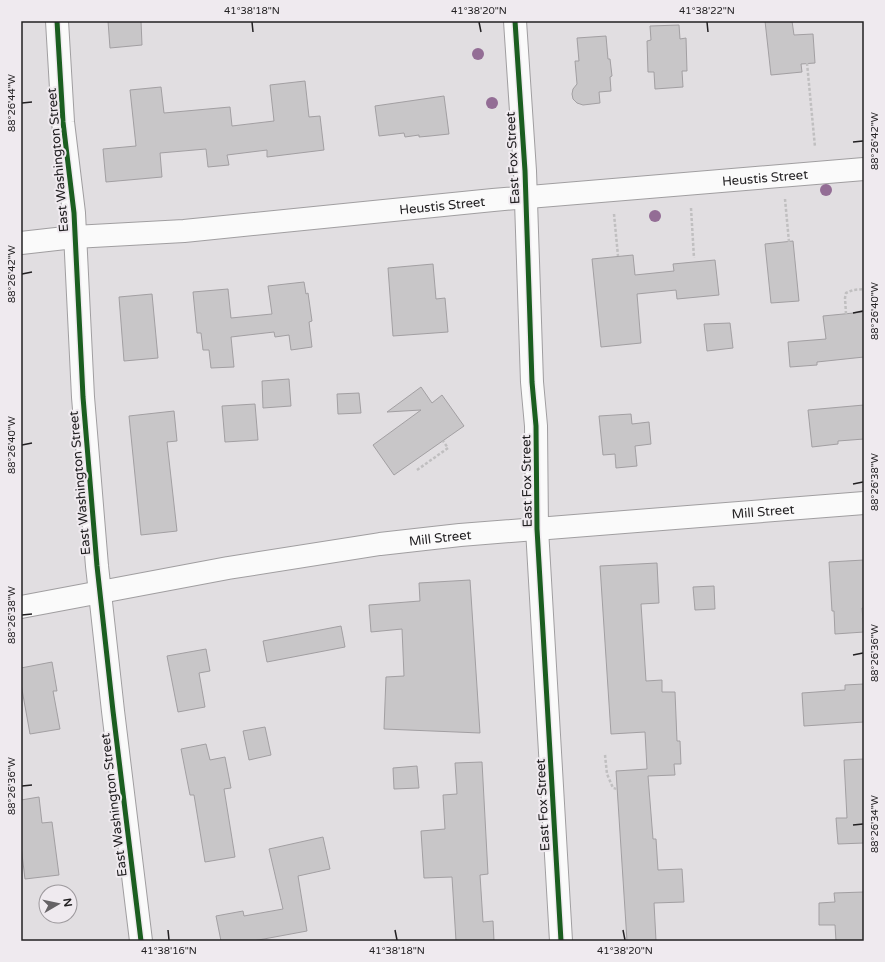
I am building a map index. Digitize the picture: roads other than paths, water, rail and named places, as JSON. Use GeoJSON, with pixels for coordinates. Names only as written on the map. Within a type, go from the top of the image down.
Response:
{"type":"FeatureCollection","features":[{"type":"Feature","properties":{"kind":"street","name":"East Washington Street"},"geometry":{"type":"LineString","coordinates":[[57,21],[63,122],[74,213],[83,397],[100,592],[141,941]]}},
{"type":"Feature","properties":{"kind":"street","name":"East Fox Street"},"geometry":{"type":"LineString","coordinates":[[515,21],[526,198],[532,382],[536,426],[537,529],[561,941]]}},
{"type":"Feature","properties":{"kind":"street","name":"Heustis Street"},"geometry":{"type":"LineString","coordinates":[[21,243],[74,237],[184,231],[485,201],[864,169]]}},
{"type":"Feature","properties":{"kind":"street","name":"Mill Street"},"geometry":{"type":"LineString","coordinates":[[21,607],[228,568],[380,544],[460,535],[864,503]]}}]}
